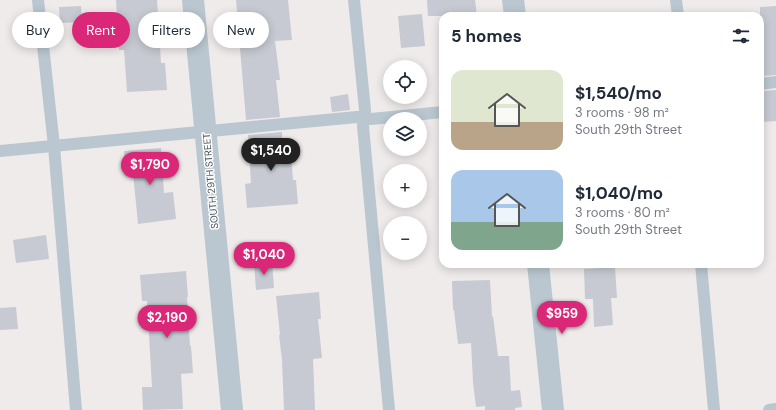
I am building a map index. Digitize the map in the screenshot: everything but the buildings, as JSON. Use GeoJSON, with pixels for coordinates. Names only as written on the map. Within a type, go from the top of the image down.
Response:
{"type":"FeatureCollection","features":[{"type":"Feature","properties":{"kind":"street","name":"SOUTH 29TH STREET"},"geometry":{"type":"LineString","coordinates":[[193,0],[232,410]]}},
{"type":"Feature","properties":{"kind":"street"},"geometry":{"type":"LineString","coordinates":[[513,0],[514,12]]}},
{"type":"Feature","properties":{"kind":"street"},"geometry":{"type":"LineString","coordinates":[[538,268],[552,410]]}},
{"type":"Feature","properties":{"kind":"lane"},"geometry":{"type":"LineString","coordinates":[[38,0],[54,146],[76,410]]}},
{"type":"Feature","properties":{"kind":"lane"},"geometry":{"type":"LineString","coordinates":[[354,0],[365,110],[363,126],[389,410]]}},
{"type":"Feature","properties":{"kind":"lane"},"geometry":{"type":"LineString","coordinates":[[676,0],[678,12]]}},
{"type":"Feature","properties":{"kind":"lane"},"geometry":{"type":"LineString","coordinates":[[764,84],[776,82]]}},
{"type":"Feature","properties":{"kind":"lane"},"geometry":{"type":"LineString","coordinates":[[0,151],[357,118],[371,119],[439,112]]}},
{"type":"Feature","properties":{"kind":"lane"},"geometry":{"type":"LineString","coordinates":[[701,268],[714,410]]}},
{"type":"Feature","properties":{"kind":"lane"},"geometry":{"type":"LineString","coordinates":[[769,410],[776,410]]}}]}
